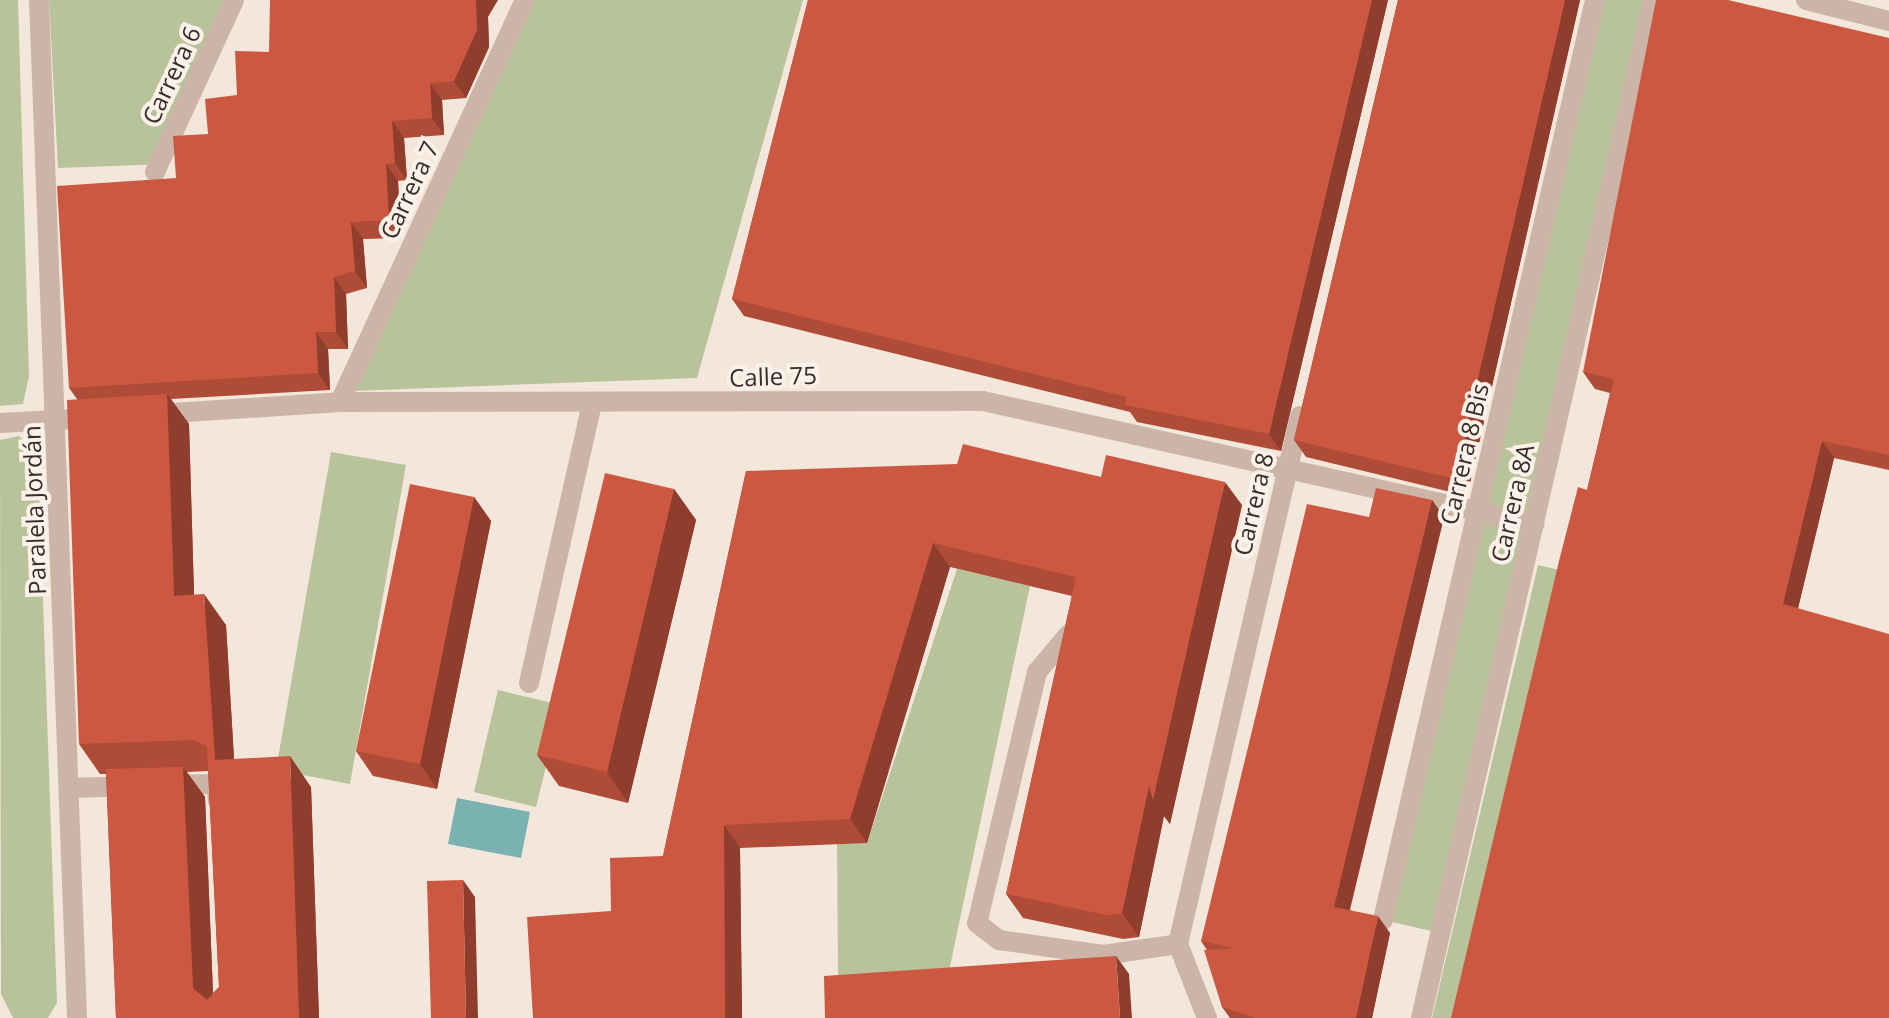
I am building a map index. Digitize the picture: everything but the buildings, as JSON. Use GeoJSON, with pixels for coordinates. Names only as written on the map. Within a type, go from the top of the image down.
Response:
{"type":"FeatureCollection","features":[{"type":"Feature","properties":{"kind":"street","name":"Paralela Jordán"},"geometry":{"type":"LineString","coordinates":[[39,0],[77,1018]]}},
{"type":"Feature","properties":{"kind":"street","name":"Carrera 6"},"geometry":{"type":"LineString","coordinates":[[155,172],[234,0]]}},
{"type":"Feature","properties":{"kind":"street","name":"Carrera 7"},"geometry":{"type":"LineString","coordinates":[[340,402],[525,0]]}},
{"type":"Feature","properties":{"kind":"street","name":"Carrera 8 Bis"},"geometry":{"type":"LineString","coordinates":[[1383,920],[1595,0]]}},
{"type":"Feature","properties":{"kind":"street","name":"Carrera 8A"},"geometry":{"type":"LineString","coordinates":[[1421,1018],[1653,0]]}},
{"type":"Feature","properties":{"kind":"street"},"geometry":{"type":"LineString","coordinates":[[1806,0],[1889,21]]}},
{"type":"Feature","properties":{"kind":"street","name":"Carrera 8"},"geometry":{"type":"LineString","coordinates":[[1178,944],[1306,393]]}},
{"type":"Feature","properties":{"kind":"street","name":"Calle 75"},"geometry":{"type":"LineString","coordinates":[[0,423],[340,402],[983,401],[1534,524]]}},
{"type":"Feature","properties":{"kind":"street"},"geometry":{"type":"LineString","coordinates":[[529,683],[592,403]]}},
{"type":"Feature","properties":{"kind":"street"},"geometry":{"type":"LineString","coordinates":[[1069,634],[1037,672],[977,923],[999,940],[1103,955],[1178,944],[1207,1018]]}},
{"type":"Feature","properties":{"kind":"street"},"geometry":{"type":"LineString","coordinates":[[70,788],[217,784],[219,830]]}},
{"type":"Feature","properties":{"kind":"green space"},"geometry":{"type":"Polygon","coordinates":[[[0,0],[18,0],[29,376],[23,404],[0,406],[0,0]]]}},
{"type":"Feature","properties":{"kind":"green space"},"geometry":{"type":"Polygon","coordinates":[[[49,0],[236,0],[165,164],[58,168],[49,0]]]}},
{"type":"Feature","properties":{"kind":"green space"},"geometry":{"type":"Polygon","coordinates":[[[533,0],[803,0],[697,378],[352,391],[533,0]]]}},
{"type":"Feature","properties":{"kind":"green space"},"geometry":{"type":"Polygon","coordinates":[[[1595,0],[1653,0],[1440,933],[1383,920],[1595,0]]]}},
{"type":"Feature","properties":{"kind":"green space"},"geometry":{"type":"Polygon","coordinates":[[[19,436],[38,456],[57,1003],[48,1018],[13,1018],[1,994],[0,440],[19,436]]]}},
{"type":"Feature","properties":{"kind":"green space"},"geometry":{"type":"Polygon","coordinates":[[[331,452],[406,465],[350,784],[276,770],[331,452]]]}},
{"type":"Feature","properties":{"kind":"green space"},"geometry":{"type":"Polygon","coordinates":[[[1538,565],[1564,571],[1458,1018],[1432,1018],[1538,565]]]}},
{"type":"Feature","properties":{"kind":"green space"},"geometry":{"type":"Polygon","coordinates":[[[957,569],[1030,586],[948,976],[838,975],[837,843],[867,843],[957,569]]]}},
{"type":"Feature","properties":{"kind":"green space"},"geometry":{"type":"Polygon","coordinates":[[[498,690],[561,705],[536,807],[474,792],[498,690]]]}},
{"type":"Feature","properties":{"kind":"water"},"geometry":{"type":"Polygon","coordinates":[[[457,798],[530,812],[521,858],[448,844],[457,798]]]}}]}
